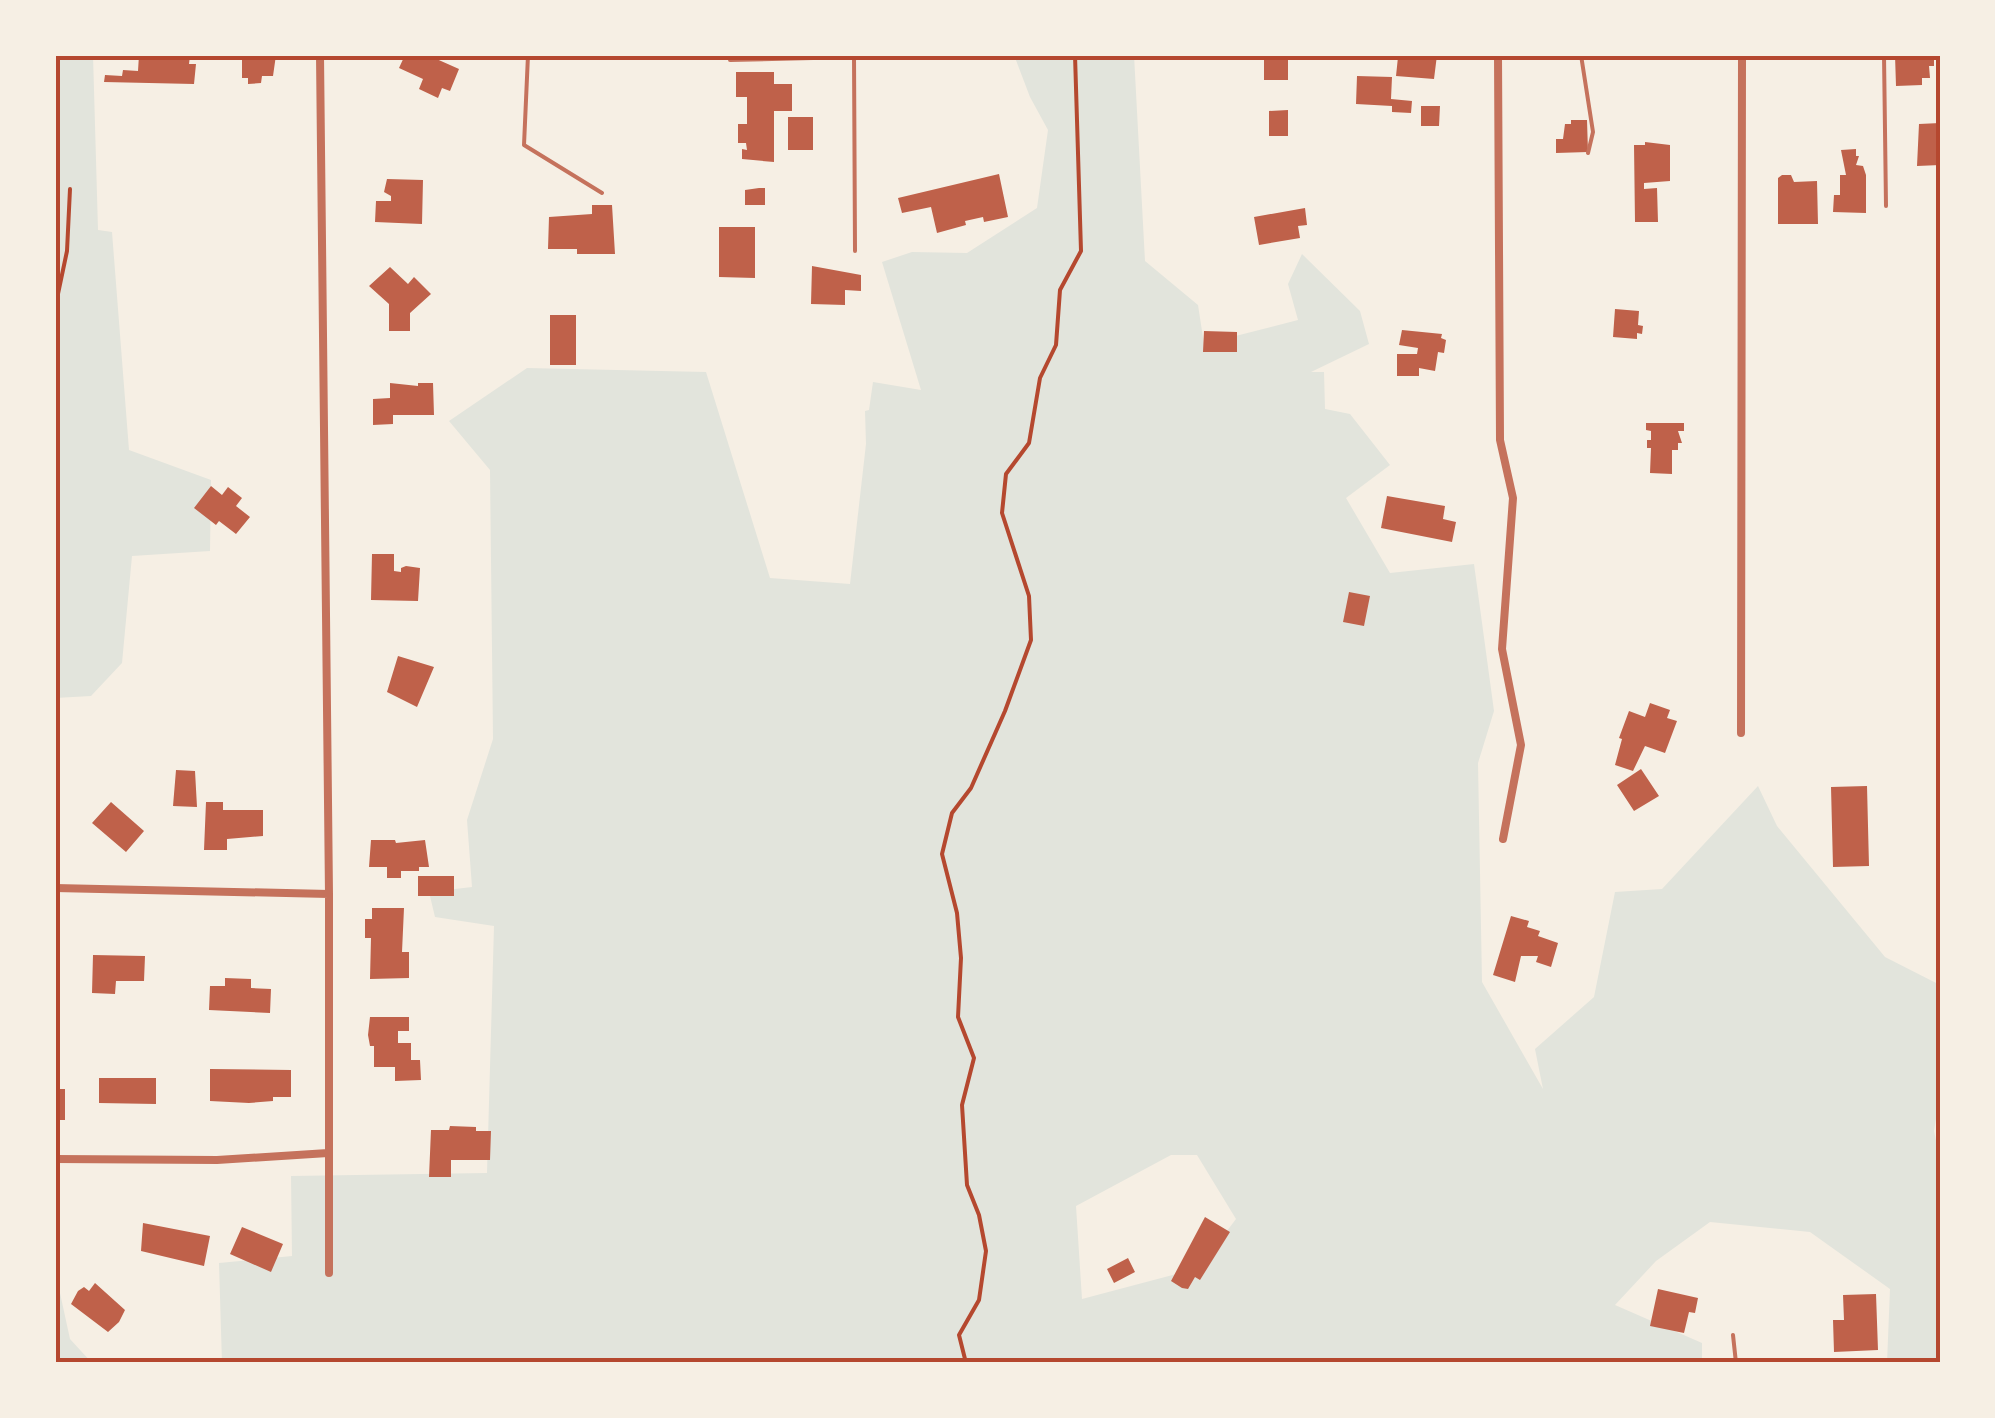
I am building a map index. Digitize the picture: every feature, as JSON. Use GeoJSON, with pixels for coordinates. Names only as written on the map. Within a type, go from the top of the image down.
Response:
{"type":"FeatureCollection","features":[{"type":"Feature","properties":{"kind":"street"},"geometry":{"type":"LineString","coordinates":[[320,55],[329,894],[328,1274]]}},
{"type":"Feature","properties":{"kind":"street"},"geometry":{"type":"LineString","coordinates":[[1498,55],[1500,440],[1513,498],[1502,649],[1520,745],[1503,839]]}},
{"type":"Feature","properties":{"kind":"street"},"geometry":{"type":"LineString","coordinates":[[1741,733],[1742,55]]}},
{"type":"Feature","properties":{"kind":"street"},"geometry":{"type":"LineString","coordinates":[[55,888],[329,894]]}},
{"type":"Feature","properties":{"kind":"street"},"geometry":{"type":"LineString","coordinates":[[55,1160],[217,1160],[328,1154]]}},
{"type":"Feature","properties":{"kind":"lane"},"geometry":{"type":"LineString","coordinates":[[528,55],[524,145],[602,193]]}},
{"type":"Feature","properties":{"kind":"lane"},"geometry":{"type":"LineString","coordinates":[[1581,55],[1594,132],[1588,153]]}},
{"type":"Feature","properties":{"kind":"lane"},"geometry":{"type":"LineString","coordinates":[[1884,55],[1886,206]]}},
{"type":"Feature","properties":{"kind":"lane"},"geometry":{"type":"LineString","coordinates":[[730,60],[854,56],[855,251]]}},
{"type":"Feature","properties":{"kind":"lane"},"geometry":{"type":"LineString","coordinates":[[1733,1335],[1736,1363]]}},
{"type":"Feature","properties":{"kind":"path"},"geometry":{"type":"LineString","coordinates":[[966,1363],[960,1352],[959,1335],[979,1300],[986,1251],[967,1185],[962,1105],[974,1058],[958,1017],[961,958],[957,913],[942,854],[952,813],[971,788],[1031,640],[1030,596],[1002,513],[1006,474],[1029,443],[1040,378],[1056,345],[1060,290],[1080,251],[1075,55]]}},
{"type":"Feature","properties":{"kind":"path"},"geometry":{"type":"LineString","coordinates":[[55,308],[67,251],[70,188]]}},
{"type":"Feature","properties":{"kind":"shaded area"},"geometry":{"type":"Polygon","coordinates":[[[55,55],[93,55],[98,230],[112,232],[129,450],[211,480],[210,551],[132,556],[122,663],[91,696],[55,698],[55,55]]]}},
{"type":"Feature","properties":{"kind":"shaded area"},"geometry":{"type":"Polygon","coordinates":[[[1014,55],[1134,55],[1145,261],[1198,305],[1204,344],[1298,320],[1288,284],[1302,254],[1360,311],[1369,344],[1311,372],[1324,372],[1325,409],[1350,414],[1390,465],[1346,498],[1390,573],[1474,564],[1494,711],[1478,763],[1482,982],[1543,1089],[1535,1049],[1594,997],[1615,892],[1662,889],[1758,786],[1777,826],[1885,957],[1940,985],[1940,1094],[1934,1131],[1940,1159],[1940,1363],[1887,1363],[1890,1289],[1810,1232],[1710,1222],[1656,1261],[1615,1305],[1702,1343],[1702,1363],[222,1363],[219,1263],[292,1256],[291,1176],[487,1173],[494,926],[435,917],[429,892],[472,887],[467,820],[493,739],[490,470],[449,421],[527,368],[706,372],[770,578],[850,584],[866,444],[865,411],[869,410],[873,382],[921,390],[882,262],[912,252],[967,253],[1037,208],[1048,130],[1014,55]],[[1171,1155],[1076,1206],[1082,1299],[1199,1268],[1236,1219],[1197,1155],[1171,1155]]]}},
{"type":"Feature","properties":{"kind":"shaded area"},"geometry":{"type":"Polygon","coordinates":[[[55,1270],[70,1339],[92,1363],[55,1363],[55,1270]]]}},
{"type":"Feature","properties":{"kind":"building"},"geometry":{"type":"Polygon","coordinates":[[[139,55],[190,55],[189,64],[196,64],[194,84],[104,82],[105,75],[122,76],[123,70],[138,71],[139,55]]]}},
{"type":"Feature","properties":{"kind":"building"},"geometry":{"type":"Polygon","coordinates":[[[276,55],[273,76],[262,76],[261,83],[248,84],[248,78],[242,78],[242,57],[276,55]]]}},
{"type":"Feature","properties":{"kind":"building"},"geometry":{"type":"Polygon","coordinates":[[[405,55],[433,55],[459,69],[450,91],[442,88],[438,98],[419,89],[423,79],[399,68],[405,55]]]}},
{"type":"Feature","properties":{"kind":"building"},"geometry":{"type":"Polygon","coordinates":[[[1264,55],[1288,55],[1288,80],[1264,80],[1264,55]]]}},
{"type":"Feature","properties":{"kind":"building"},"geometry":{"type":"Polygon","coordinates":[[[1437,55],[1434,79],[1396,76],[1398,57],[1437,55]]]}},
{"type":"Feature","properties":{"kind":"building"},"geometry":{"type":"Polygon","coordinates":[[[1895,55],[1934,55],[1934,66],[1929,66],[1930,78],[1922,78],[1922,85],[1896,86],[1895,55]]]}},
{"type":"Feature","properties":{"kind":"building"},"geometry":{"type":"Polygon","coordinates":[[[736,72],[774,72],[774,84],[792,84],[792,111],[774,111],[774,162],[742,159],[742,149],[747,150],[746,143],[738,143],[738,124],[747,124],[747,97],[736,97],[736,72]]]}},
{"type":"Feature","properties":{"kind":"building"},"geometry":{"type":"Polygon","coordinates":[[[1357,76],[1392,77],[1391,99],[1412,101],[1411,113],[1392,112],[1392,106],[1356,104],[1357,76]]]}},
{"type":"Feature","properties":{"kind":"building"},"geometry":{"type":"Polygon","coordinates":[[[1421,106],[1440,106],[1439,126],[1421,126],[1421,106]]]}},
{"type":"Feature","properties":{"kind":"building"},"geometry":{"type":"Polygon","coordinates":[[[1288,110],[1288,136],[1269,136],[1269,111],[1288,110]]]}},
{"type":"Feature","properties":{"kind":"building"},"geometry":{"type":"Polygon","coordinates":[[[788,117],[813,117],[813,150],[788,150],[788,117]]]}},
{"type":"Feature","properties":{"kind":"building"},"geometry":{"type":"Polygon","coordinates":[[[1571,120],[1587,120],[1588,152],[1556,153],[1556,139],[1563,139],[1565,124],[1571,124],[1571,120]]]}},
{"type":"Feature","properties":{"kind":"building"},"geometry":{"type":"Polygon","coordinates":[[[1940,123],[1940,165],[1917,166],[1919,124],[1940,123]]]}},
{"type":"Feature","properties":{"kind":"building"},"geometry":{"type":"Polygon","coordinates":[[[1634,145],[1670,145],[1670,181],[1644,183],[1644,189],[1657,188],[1658,222],[1635,222],[1634,145]]]}},
{"type":"Feature","properties":{"kind":"building"},"geometry":{"type":"Polygon","coordinates":[[[1856,149],[1856,165],[1863,166],[1866,175],[1866,213],[1833,212],[1834,195],[1840,195],[1840,175],[1846,175],[1841,150],[1856,149]]]}},
{"type":"Feature","properties":{"kind":"building"},"geometry":{"type":"Polygon","coordinates":[[[999,174],[1008,217],[965,221],[966,225],[937,233],[931,207],[902,213],[898,198],[999,174]]]}},
{"type":"Feature","properties":{"kind":"building"},"geometry":{"type":"Polygon","coordinates":[[[1791,175],[1794,182],[1817,181],[1818,224],[1778,224],[1778,178],[1791,175]]]}},
{"type":"Feature","properties":{"kind":"building"},"geometry":{"type":"Polygon","coordinates":[[[387,179],[423,180],[422,224],[375,222],[376,201],[391,201],[391,196],[384,192],[387,179]]]}},
{"type":"Feature","properties":{"kind":"building"},"geometry":{"type":"Polygon","coordinates":[[[765,188],[765,205],[745,205],[745,190],[765,188]]]}},
{"type":"Feature","properties":{"kind":"building"},"geometry":{"type":"Polygon","coordinates":[[[592,205],[612,205],[615,254],[548,249],[549,217],[592,214],[592,205]]]}},
{"type":"Feature","properties":{"kind":"building"},"geometry":{"type":"Polygon","coordinates":[[[1305,208],[1307,225],[1298,226],[1300,238],[1259,245],[1254,217],[1305,208]]]}},
{"type":"Feature","properties":{"kind":"building"},"geometry":{"type":"Polygon","coordinates":[[[719,227],[755,227],[755,278],[719,277],[719,227]]]}},
{"type":"Feature","properties":{"kind":"building"},"geometry":{"type":"Polygon","coordinates":[[[812,266],[861,275],[861,291],[845,290],[845,305],[811,304],[812,266]]]}},
{"type":"Feature","properties":{"kind":"building"},"geometry":{"type":"Polygon","coordinates":[[[390,267],[408,284],[414,277],[431,294],[410,313],[410,331],[389,331],[389,304],[369,286],[390,267]]]}},
{"type":"Feature","properties":{"kind":"building"},"geometry":{"type":"Polygon","coordinates":[[[1615,309],[1639,311],[1638,325],[1643,326],[1637,339],[1613,337],[1615,309]]]}},
{"type":"Feature","properties":{"kind":"building"},"geometry":{"type":"Polygon","coordinates":[[[550,315],[576,315],[576,365],[550,365],[550,315]]]}},
{"type":"Feature","properties":{"kind":"building"},"geometry":{"type":"Polygon","coordinates":[[[1402,330],[1442,334],[1441,338],[1446,340],[1444,353],[1438,352],[1435,371],[1419,368],[1419,376],[1397,376],[1397,354],[1417,354],[1418,348],[1399,345],[1402,330]]]}},
{"type":"Feature","properties":{"kind":"building"},"geometry":{"type":"Polygon","coordinates":[[[1204,331],[1237,332],[1237,352],[1203,352],[1204,331]]]}},
{"type":"Feature","properties":{"kind":"building"},"geometry":{"type":"Polygon","coordinates":[[[390,383],[433,383],[434,415],[393,415],[393,424],[373,425],[373,399],[390,398],[390,383]]]}},
{"type":"Feature","properties":{"kind":"building"},"geometry":{"type":"Polygon","coordinates":[[[1646,423],[1684,423],[1684,431],[1678,431],[1682,443],[1678,443],[1678,450],[1672,450],[1672,474],[1650,473],[1651,448],[1647,448],[1647,440],[1651,440],[1651,431],[1646,430],[1646,423]]]}},
{"type":"Feature","properties":{"kind":"building"},"geometry":{"type":"Polygon","coordinates":[[[211,486],[222,495],[228,487],[242,498],[236,506],[250,517],[236,534],[194,508],[211,486]]]}},
{"type":"Feature","properties":{"kind":"building"},"geometry":{"type":"Polygon","coordinates":[[[1387,496],[1445,506],[1443,519],[1456,522],[1452,542],[1381,528],[1387,496]]]}},
{"type":"Feature","properties":{"kind":"building"},"geometry":{"type":"Polygon","coordinates":[[[372,554],[394,554],[394,571],[401,572],[406,566],[420,568],[418,601],[371,600],[372,554]]]}},
{"type":"Feature","properties":{"kind":"building"},"geometry":{"type":"Polygon","coordinates":[[[1349,592],[1370,596],[1364,626],[1343,622],[1349,592]]]}},
{"type":"Feature","properties":{"kind":"building"},"geometry":{"type":"Polygon","coordinates":[[[398,656],[434,667],[417,707],[387,692],[398,656]]]}},
{"type":"Feature","properties":{"kind":"building"},"geometry":{"type":"Polygon","coordinates":[[[1650,703],[1670,710],[1667,718],[1677,721],[1665,753],[1645,746],[1633,771],[1615,765],[1629,711],[1645,717],[1650,703]]]}},
{"type":"Feature","properties":{"kind":"building"},"geometry":{"type":"Polygon","coordinates":[[[1641,769],[1659,796],[1634,811],[1617,785],[1641,769]]]}},
{"type":"Feature","properties":{"kind":"building"},"geometry":{"type":"Polygon","coordinates":[[[176,770],[195,771],[197,807],[173,806],[176,770]]]}},
{"type":"Feature","properties":{"kind":"building"},"geometry":{"type":"Polygon","coordinates":[[[1867,786],[1869,866],[1833,867],[1831,787],[1867,786]]]}},
{"type":"Feature","properties":{"kind":"building"},"geometry":{"type":"Polygon","coordinates":[[[111,802],[144,831],[126,852],[92,823],[111,802]]]}},
{"type":"Feature","properties":{"kind":"building"},"geometry":{"type":"Polygon","coordinates":[[[206,802],[223,802],[223,810],[263,810],[263,836],[227,839],[227,850],[204,850],[206,802]]]}},
{"type":"Feature","properties":{"kind":"building"},"geometry":{"type":"Polygon","coordinates":[[[371,840],[425,840],[429,867],[401,871],[401,878],[387,878],[387,867],[369,867],[371,840]]]}},
{"type":"Feature","properties":{"kind":"building"},"geometry":{"type":"Polygon","coordinates":[[[418,876],[454,876],[454,896],[418,896],[418,876]]]}},
{"type":"Feature","properties":{"kind":"building"},"geometry":{"type":"Polygon","coordinates":[[[372,908],[404,908],[402,952],[409,952],[409,978],[370,979],[371,938],[365,938],[365,919],[372,919],[372,908]]]}},
{"type":"Feature","properties":{"kind":"building"},"geometry":{"type":"Polygon","coordinates":[[[1511,916],[1529,921],[1527,927],[1540,931],[1538,936],[1558,943],[1551,967],[1536,962],[1538,956],[1521,956],[1515,982],[1493,975],[1511,916]]]}},
{"type":"Feature","properties":{"kind":"building"},"geometry":{"type":"Polygon","coordinates":[[[93,955],[145,956],[144,981],[116,981],[115,994],[92,993],[93,955]]]}},
{"type":"Feature","properties":{"kind":"building"},"geometry":{"type":"Polygon","coordinates":[[[225,978],[251,979],[251,988],[271,989],[270,1013],[209,1010],[210,986],[225,986],[225,978]]]}},
{"type":"Feature","properties":{"kind":"building"},"geometry":{"type":"Polygon","coordinates":[[[370,1017],[409,1017],[409,1031],[398,1031],[398,1043],[411,1043],[411,1060],[420,1060],[421,1080],[395,1081],[395,1067],[374,1067],[374,1046],[370,1046],[368,1035],[370,1017]]]}},
{"type":"Feature","properties":{"kind":"building"},"geometry":{"type":"Polygon","coordinates":[[[210,1069],[291,1070],[291,1097],[249,1103],[210,1101],[210,1069]]]}},
{"type":"Feature","properties":{"kind":"building"},"geometry":{"type":"Polygon","coordinates":[[[99,1078],[156,1078],[156,1104],[99,1103],[99,1078]]]}},
{"type":"Feature","properties":{"kind":"building"},"geometry":{"type":"Polygon","coordinates":[[[55,1089],[65,1089],[65,1120],[55,1120],[55,1089]]]}},
{"type":"Feature","properties":{"kind":"building"},"geometry":{"type":"Polygon","coordinates":[[[450,1126],[491,1131],[490,1160],[451,1160],[451,1177],[429,1177],[431,1130],[449,1130],[450,1126]]]}},
{"type":"Feature","properties":{"kind":"building"},"geometry":{"type":"Polygon","coordinates":[[[1205,1217],[1230,1232],[1200,1280],[1195,1277],[1188,1289],[1182,1288],[1171,1281],[1205,1217]]]}},
{"type":"Feature","properties":{"kind":"building"},"geometry":{"type":"Polygon","coordinates":[[[143,1223],[210,1236],[204,1266],[141,1251],[143,1223]]]}},
{"type":"Feature","properties":{"kind":"building"},"geometry":{"type":"Polygon","coordinates":[[[242,1227],[283,1244],[271,1272],[230,1254],[242,1227]]]}},
{"type":"Feature","properties":{"kind":"building"},"geometry":{"type":"Polygon","coordinates":[[[1128,1258],[1135,1272],[1114,1283],[1107,1269],[1128,1258]]]}},
{"type":"Feature","properties":{"kind":"building"},"geometry":{"type":"Polygon","coordinates":[[[95,1283],[125,1310],[108,1332],[71,1304],[78,1291],[84,1287],[89,1291],[95,1283]]]}},
{"type":"Feature","properties":{"kind":"building"},"geometry":{"type":"Polygon","coordinates":[[[1658,1289],[1698,1298],[1695,1313],[1689,1312],[1684,1333],[1650,1326],[1658,1289]]]}},
{"type":"Feature","properties":{"kind":"building"},"geometry":{"type":"Polygon","coordinates":[[[1876,1294],[1878,1350],[1834,1352],[1833,1320],[1844,1320],[1843,1295],[1876,1294]]]}}]}
